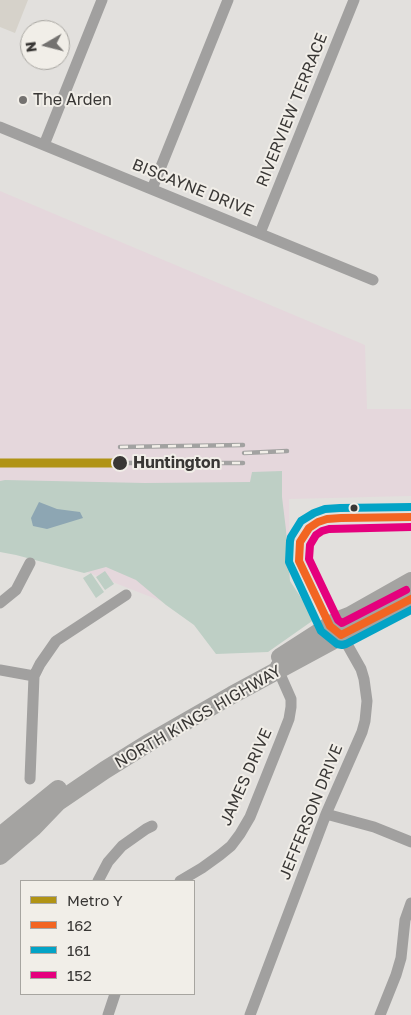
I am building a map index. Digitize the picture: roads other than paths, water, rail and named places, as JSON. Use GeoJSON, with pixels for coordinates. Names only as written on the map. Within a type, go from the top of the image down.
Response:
{"type":"FeatureCollection","features":[{"type":"Feature","properties":{"kind":"main road","name":"NORTH KINGS HIGHWAY"},"geometry":{"type":"LineString","coordinates":[[0,836],[51,794],[154,727],[228,686],[332,641],[339,628],[349,616],[411,581]]}},
{"type":"Feature","properties":{"kind":"main road","name":"NORTH KINGS HIGHWAY"},"geometry":{"type":"LineString","coordinates":[[339,628],[411,598]]}},
{"type":"Feature","properties":{"kind":"main road","name":"NORTH KINGS HIGHWAY"},"geometry":{"type":"LineString","coordinates":[[0,856],[33,828],[58,802],[105,770],[232,695],[276,666]]}},
{"type":"Feature","properties":{"kind":"street"},"geometry":{"type":"LineString","coordinates":[[44,145],[102,0]]}},
{"type":"Feature","properties":{"kind":"street"},"geometry":{"type":"LineString","coordinates":[[152,189],[228,0]]}},
{"type":"Feature","properties":{"kind":"street","name":"RIVERVIEW TERRACE"},"geometry":{"type":"LineString","coordinates":[[260,233],[354,0]]}},
{"type":"Feature","properties":{"kind":"street","name":"BISCAYNE DRIVE"},"geometry":{"type":"LineString","coordinates":[[0,127],[373,280]]}},
{"type":"Feature","properties":{"kind":"street"},"geometry":{"type":"LineString","coordinates":[[0,603],[16,590],[30,563]]}},
{"type":"Feature","properties":{"kind":"street"},"geometry":{"type":"LineString","coordinates":[[30,779],[34,676],[40,664],[56,641],[126,595]]}},
{"type":"Feature","properties":{"kind":"street","name":"JEFFERSON DRIVE"},"geometry":{"type":"LineString","coordinates":[[250,1015],[326,814],[365,721],[367,706],[364,679],[361,669],[339,628]]}},
{"type":"Feature","properties":{"kind":"street","name":"JAMES DRIVE"},"geometry":{"type":"LineString","coordinates":[[182,880],[208,864],[231,846],[250,817],[289,719],[291,699],[276,666]]}},
{"type":"Feature","properties":{"kind":"street"},"geometry":{"type":"LineString","coordinates":[[0,670],[34,676]]}},
{"type":"Feature","properties":{"kind":"street"},"geometry":{"type":"LineString","coordinates":[[326,814],[374,827],[411,842]]}},
{"type":"Feature","properties":{"kind":"street"},"geometry":{"type":"LineString","coordinates":[[99,880],[108,862],[122,846],[152,826]]}},
{"type":"Feature","properties":{"kind":"street"},"geometry":{"type":"LineString","coordinates":[[380,1015],[396,975],[406,960],[405,920],[411,903]]}},
{"type":"Feature","properties":{"kind":"street"},"geometry":{"type":"LineString","coordinates":[[108,1015],[115,995]]}},
{"type":"Feature","properties":{"kind":"water"},"geometry":{"type":"Polygon","coordinates":[[[39,502],[57,509],[80,512],[83,518],[47,529],[33,526],[31,518],[39,502]]]}},
{"type":"Feature","properties":{"kind":"railway"},"geometry":{"type":"LineString","coordinates":[[120,447],[243,445]]}},
{"type":"Feature","properties":{"kind":"railway"},"geometry":{"type":"LineString","coordinates":[[244,453],[287,451]]}},
{"type":"Feature","properties":{"kind":"railway"},"geometry":{"type":"LineString","coordinates":[[120,463],[243,463]]}},
{"type":"Feature","properties":{"kind":"metro line","name":"Y"},"geometry":{"type":"LineString","coordinates":[[0,463],[120,463]]}},
{"type":"Feature","properties":{"kind":"place","name":"The Arden"},"geometry":{"type":"Point","coordinates":[23,100]}},
{"type":"Feature","properties":{"kind":"place","name":"Huntington"},"geometry":{"type":"Point","coordinates":[120,463]}}]}
